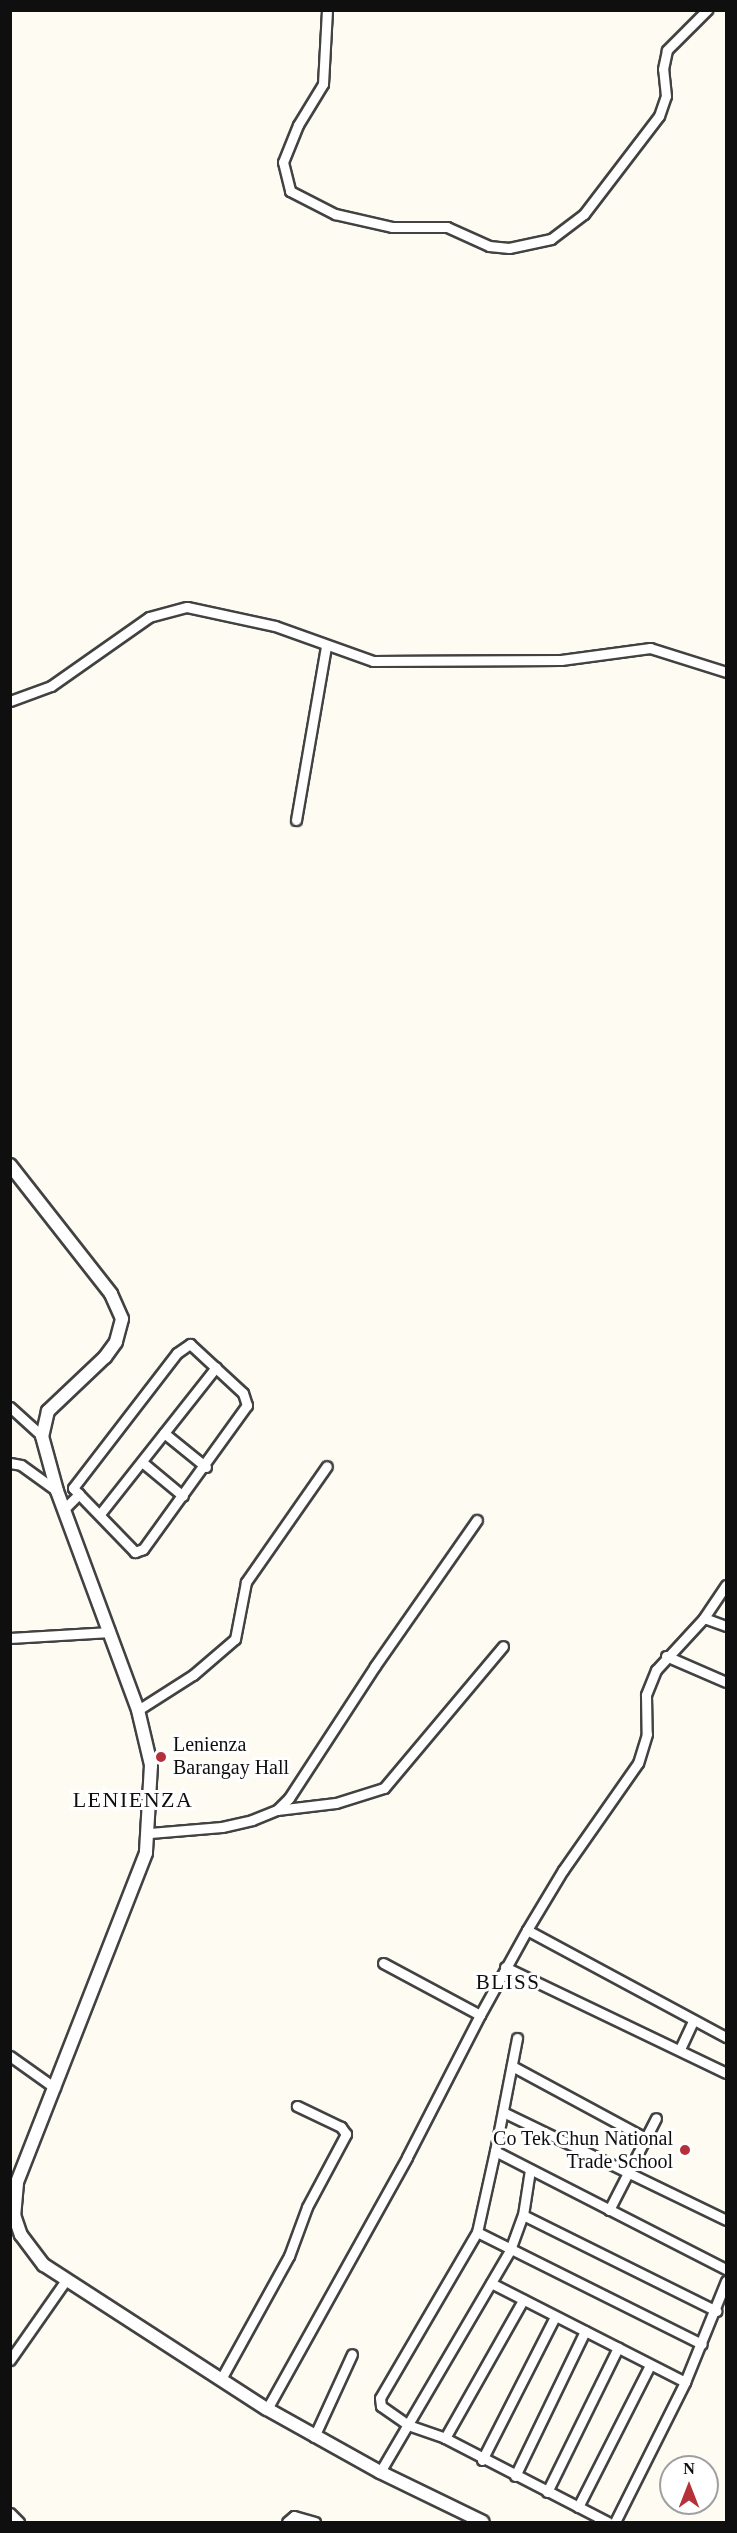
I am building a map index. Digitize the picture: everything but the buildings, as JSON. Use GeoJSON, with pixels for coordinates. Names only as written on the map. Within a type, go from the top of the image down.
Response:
{"type":"FeatureCollection","features":[{"type":"Feature","properties":{"kind":"street"},"geometry":{"type":"LineString","coordinates":[[327,10],[323,84],[298,125],[283,162],[290,191],[335,214],[368,223],[412,229],[447,227],[489,246],[510,248],[551,238],[584,214],[659,116],[666,96],[663,69],[667,50],[707,10]]}},
{"type":"Feature","properties":{"kind":"street"},"geometry":{"type":"LineString","coordinates":[[10,701],[51,686],[149,617],[188,607],[275,627],[373,661],[408,663],[561,660],[650,648],[726,672]]}},
{"type":"Feature","properties":{"kind":"street"},"geometry":{"type":"LineString","coordinates":[[296,820],[326,646]]}},
{"type":"Feature","properties":{"kind":"street"},"geometry":{"type":"LineString","coordinates":[[10,1165],[111,1294],[122,1319],[116,1342],[105,1357],[48,1411],[42,1436],[61,1499],[138,1710],[151,1765],[150,1833],[138,1876],[17,2182],[14,2215],[31,2252],[66,2280],[314,2437],[483,2523]]}},
{"type":"Feature","properties":{"kind":"street"},"geometry":{"type":"LineString","coordinates":[[61,1499],[76,1491],[182,1347],[195,1345],[243,1393],[247,1405],[206,1467],[139,1551],[131,1551],[100,1514],[76,1491]]}},
{"type":"Feature","properties":{"kind":"street"},"geometry":{"type":"LineString","coordinates":[[100,1514],[216,1367]]}},
{"type":"Feature","properties":{"kind":"street"},"geometry":{"type":"LineString","coordinates":[[10,1407],[42,1436]]}},
{"type":"Feature","properties":{"kind":"street"},"geometry":{"type":"LineString","coordinates":[[164,1433],[206,1467]]}},
{"type":"Feature","properties":{"kind":"street"},"geometry":{"type":"LineString","coordinates":[[141,1462],[183,1496]]}},
{"type":"Feature","properties":{"kind":"street"},"geometry":{"type":"LineString","coordinates":[[10,1463],[21,1465],[61,1499]]}},
{"type":"Feature","properties":{"kind":"street"},"geometry":{"type":"LineString","coordinates":[[138,1710],[193,1676],[236,1639],[246,1582],[327,1466]]}},
{"type":"Feature","properties":{"kind":"street"},"geometry":{"type":"LineString","coordinates":[[277,1810],[289,1798],[375,1666],[477,1520]]}},
{"type":"Feature","properties":{"kind":"street"},"geometry":{"type":"LineString","coordinates":[[267,2409],[407,2157],[505,1966],[563,1870],[638,1763],[647,1734],[648,1684],[666,1656],[704,1618],[726,1585]]}},
{"type":"Feature","properties":{"kind":"street"},"geometry":{"type":"LineString","coordinates":[[704,1618],[726,1626]]}},
{"type":"Feature","properties":{"kind":"street"},"geometry":{"type":"LineString","coordinates":[[10,1638],[110,1632]]}},
{"type":"Feature","properties":{"kind":"street"},"geometry":{"type":"LineString","coordinates":[[150,1833],[222,1827],[277,1810],[336,1803],[384,1788],[503,1646]]}},
{"type":"Feature","properties":{"kind":"street"},"geometry":{"type":"LineString","coordinates":[[666,1656],[726,1682]]}},
{"type":"Feature","properties":{"kind":"street"},"geometry":{"type":"LineString","coordinates":[[527,1930],[726,2037]]}},
{"type":"Feature","properties":{"kind":"street"},"geometry":{"type":"LineString","coordinates":[[383,1963],[480,2015]]}},
{"type":"Feature","properties":{"kind":"street"},"geometry":{"type":"LineString","coordinates":[[505,1966],[726,2073]]}},
{"type":"Feature","properties":{"kind":"street"},"geometry":{"type":"LineString","coordinates":[[680,2049],[693,2021]]}},
{"type":"Feature","properties":{"kind":"street"},"geometry":{"type":"LineString","coordinates":[[517,2038],[477,2232],[380,2398],[384,2410],[408,2425],[445,2438],[482,2460],[608,2523]]}},
{"type":"Feature","properties":{"kind":"street"},"geometry":{"type":"LineString","coordinates":[[10,2056],[55,2088]]}},
{"type":"Feature","properties":{"kind":"street"},"geometry":{"type":"LineString","coordinates":[[512,2066],[645,2138]]}},
{"type":"Feature","properties":{"kind":"street"},"geometry":{"type":"LineString","coordinates":[[220,2379],[289,2256],[307,2207],[344,2140],[341,2127],[297,2106]]}},
{"type":"Feature","properties":{"kind":"street"},"geometry":{"type":"LineString","coordinates":[[503,2112],[726,2220]]}},
{"type":"Feature","properties":{"kind":"street"},"geometry":{"type":"LineString","coordinates":[[609,2210],[656,2118]]}},
{"type":"Feature","properties":{"kind":"street"},"geometry":{"type":"LineString","coordinates":[[495,2151],[726,2269]]}},
{"type":"Feature","properties":{"kind":"street"},"geometry":{"type":"LineString","coordinates":[[380,2472],[510,2250],[523,2215],[530,2170]]}},
{"type":"Feature","properties":{"kind":"street"},"geometry":{"type":"LineString","coordinates":[[523,2215],[716,2311]]}},
{"type":"Feature","properties":{"kind":"street"},"geometry":{"type":"LineString","coordinates":[[477,2232],[702,2344]]}},
{"type":"Feature","properties":{"kind":"street"},"geometry":{"type":"LineString","coordinates":[[10,2360],[66,2280]]}},
{"type":"Feature","properties":{"kind":"street"},"geometry":{"type":"LineString","coordinates":[[627,2523],[616,2520],[685,2382],[716,2311],[726,2281]]}},
{"type":"Feature","properties":{"kind":"street"},"geometry":{"type":"LineString","coordinates":[[491,2283],[685,2382]]}},
{"type":"Feature","properties":{"kind":"street"},"geometry":{"type":"LineString","coordinates":[[445,2438],[523,2300]]}},
{"type":"Feature","properties":{"kind":"street"},"geometry":{"type":"LineString","coordinates":[[482,2460],[555,2317]]}},
{"type":"Feature","properties":{"kind":"street"},"geometry":{"type":"LineString","coordinates":[[515,2476],[585,2331]]}},
{"type":"Feature","properties":{"kind":"street"},"geometry":{"type":"LineString","coordinates":[[547,2492],[618,2348]]}},
{"type":"Feature","properties":{"kind":"street"},"geometry":{"type":"LineString","coordinates":[[314,2437],[352,2354]]}},
{"type":"Feature","properties":{"kind":"street"},"geometry":{"type":"LineString","coordinates":[[578,2507],[650,2365]]}},
{"type":"Feature","properties":{"kind":"street"},"geometry":{"type":"LineString","coordinates":[[10,2513],[19,2523]]}},
{"type":"Feature","properties":{"kind":"street"},"geometry":{"type":"LineString","coordinates":[[287,2523],[294,2516],[315,2523]]}},
{"type":"Feature","properties":{"kind":"place","name":"Lenienza Barangay Hall"},"geometry":{"type":"Point","coordinates":[161,1757]}},
{"type":"Feature","properties":{"kind":"place","name":"Co Tek Chun National Trade School"},"geometry":{"type":"Point","coordinates":[685,2150]}},
{"type":"Feature","properties":{"kind":"district","name":"LENIENZA"},"geometry":{"type":"Point","coordinates":[133,1800]}},
{"type":"Feature","properties":{"kind":"district","name":"BLISS"},"geometry":{"type":"Point","coordinates":[508,1982]}}]}
